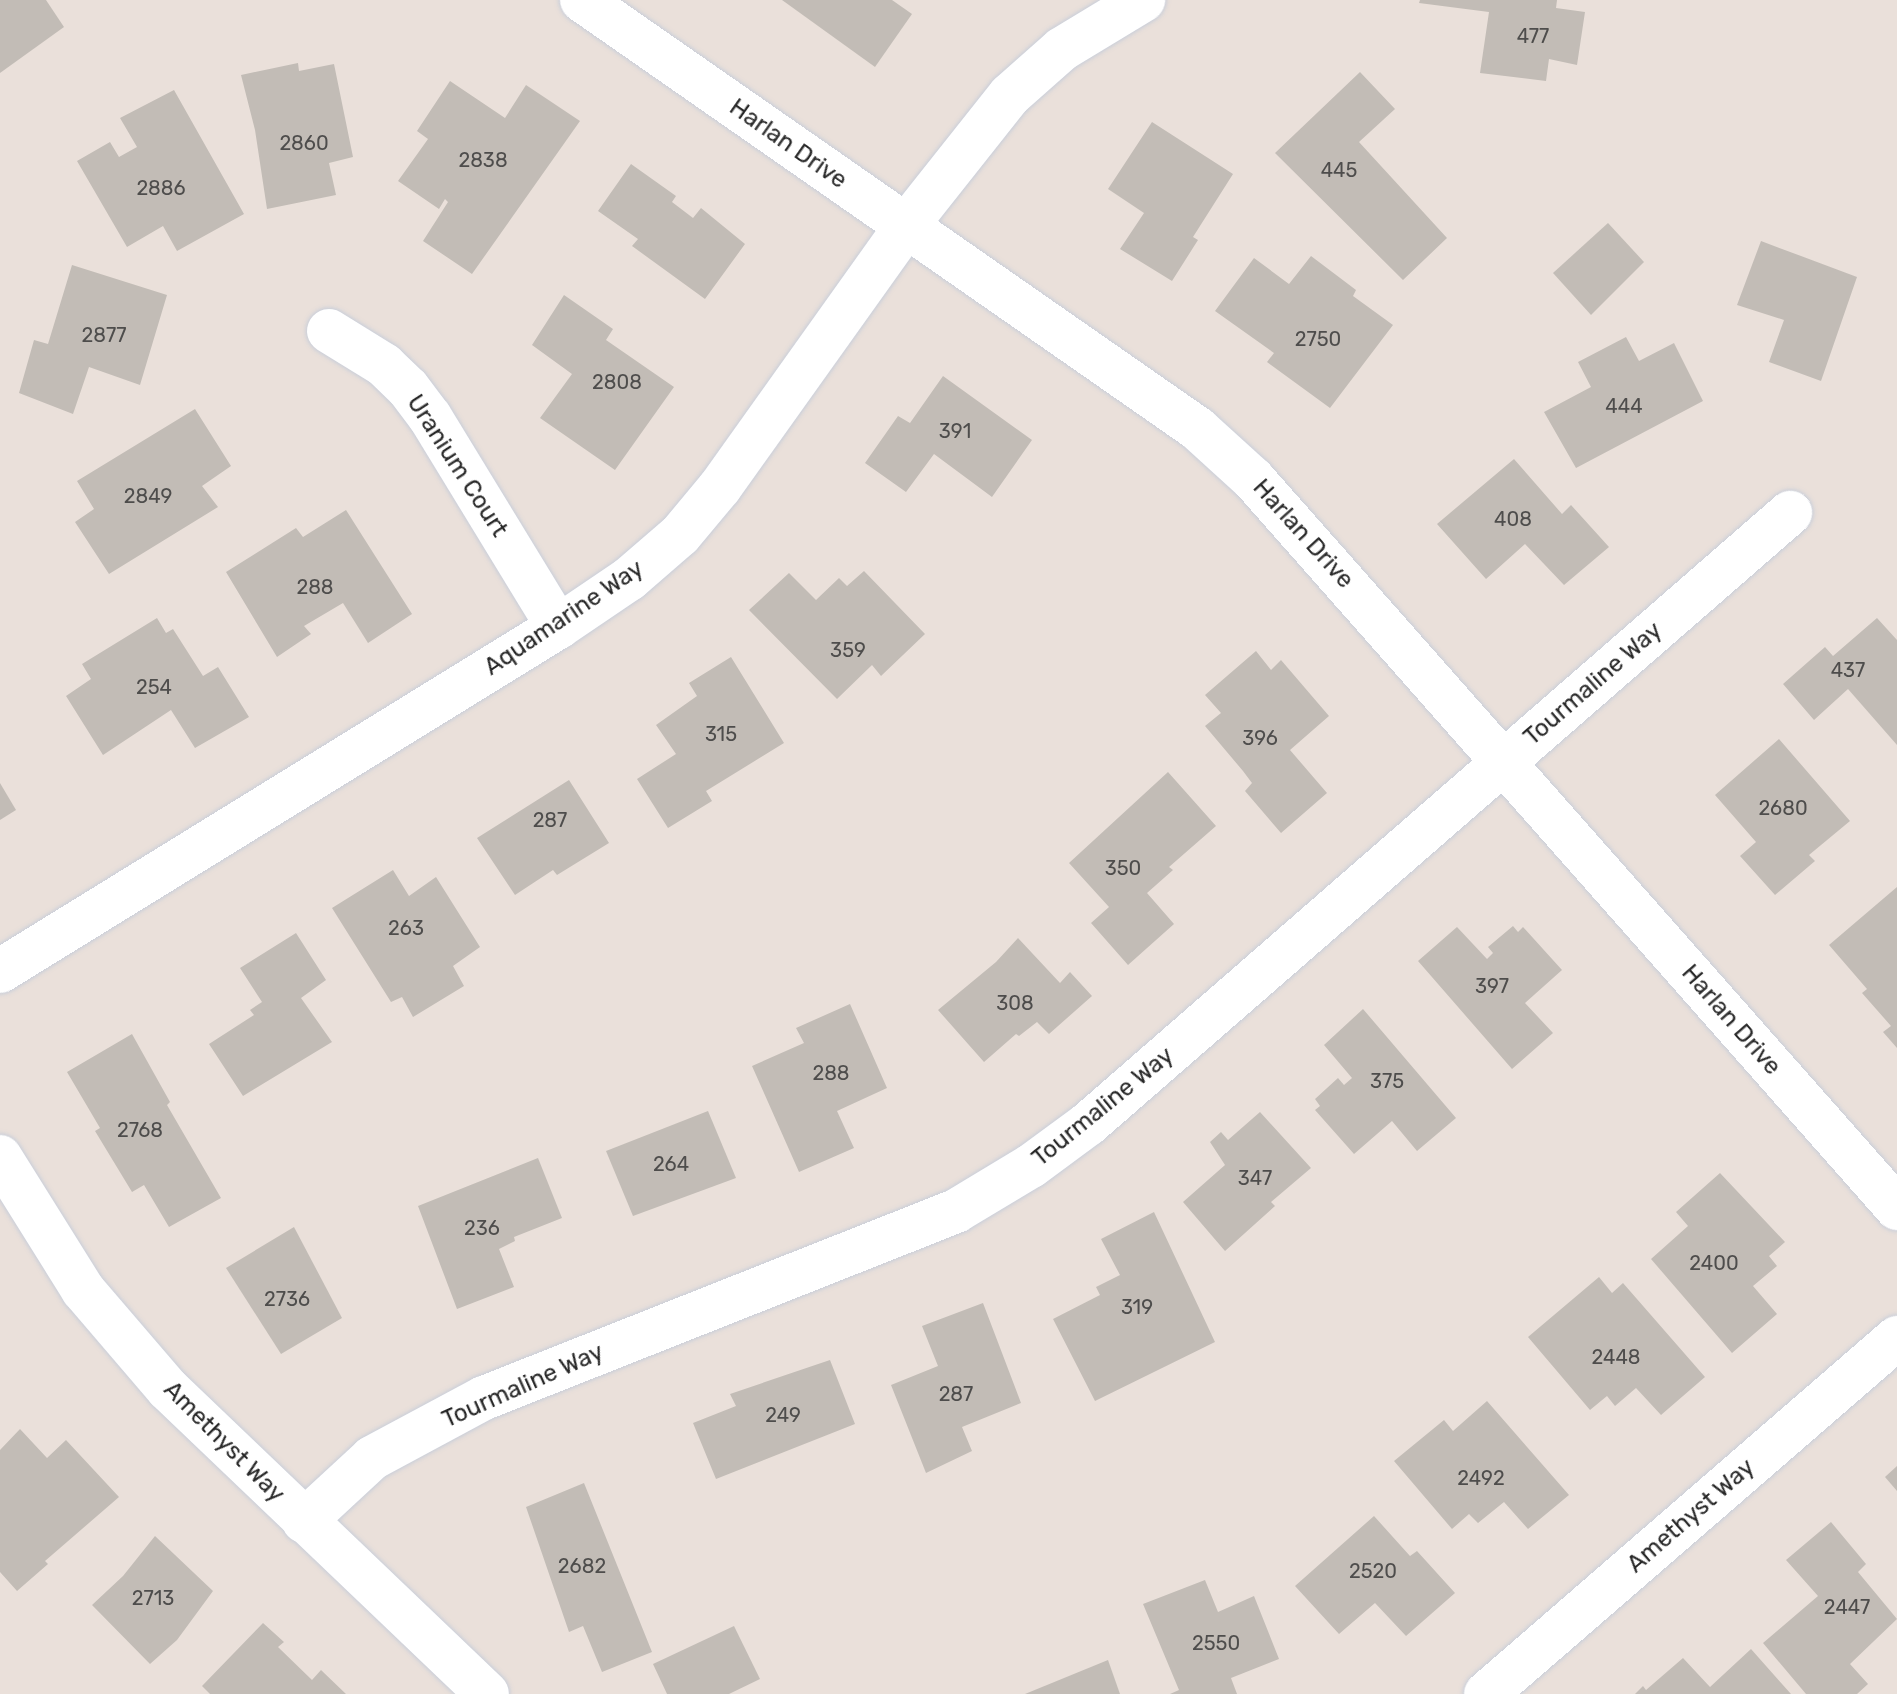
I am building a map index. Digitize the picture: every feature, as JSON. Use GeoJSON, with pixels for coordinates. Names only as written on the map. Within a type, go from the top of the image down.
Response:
{"type":"FeatureCollection","features":[{"type":"Feature","properties":{"kind":"street","name":"Harlan Drive"},"geometry":{"type":"LineString","coordinates":[[582,0],[1198,429],[1225,453],[1293,521],[1897,1208]]}},
{"type":"Feature","properties":{"kind":"street","name":"Aquamarine Way"},"geometry":{"type":"LineString","coordinates":[[0,971],[558,627],[629,579],[680,535],[764,429],[906,226],[993,116],[1034,71],[1094,28],[1143,0]]}},
{"type":"Feature","properties":{"kind":"street","name":"Uranium Court"},"geometry":{"type":"LineString","coordinates":[[329,331],[384,365],[408,388],[430,417],[558,627]]}},
{"type":"Feature","properties":{"kind":"street","name":"Tourmaline Way"},"geometry":{"type":"LineString","coordinates":[[304,1521],[372,1458],[484,1398],[982,1198],[1088,1124],[1790,513]]}},
{"type":"Feature","properties":{"kind":"street","name":"Amethyst Way"},"geometry":{"type":"LineString","coordinates":[[0,1157],[60,1256],[117,1332],[168,1389],[487,1694]]}},
{"type":"Feature","properties":{"kind":"street","name":"Amethyst Way"},"geometry":{"type":"LineString","coordinates":[[1486,1694],[1897,1338]]}},
{"type":"Feature","properties":{"kind":"building"},"geometry":{"type":"Polygon","coordinates":[[[0,0],[46,0],[64,27],[0,73],[0,0]]]}},
{"type":"Feature","properties":{"kind":"building"},"geometry":{"type":"Polygon","coordinates":[[[782,0],[892,0],[912,14],[875,67],[782,0]]]}},
{"type":"Feature","properties":{"kind":"building"},"geometry":{"type":"Polygon","coordinates":[[[1420,0],[1557,0],[1556,8],[1585,12],[1577,65],[1549,59],[1546,81],[1480,73],[1489,12],[1419,3],[1420,0]]]}},
{"type":"Feature","properties":{"kind":"building"},"geometry":{"type":"Polygon","coordinates":[[[298,63],[299,71],[334,64],[353,157],[329,163],[336,195],[267,209],[255,130],[241,75],[298,63]]]}},
{"type":"Feature","properties":{"kind":"building"},"geometry":{"type":"Polygon","coordinates":[[[1360,72],[1395,109],[1359,142],[1447,238],[1403,280],[1275,153],[1360,72]]]}},
{"type":"Feature","properties":{"kind":"building"},"geometry":{"type":"Polygon","coordinates":[[[450,81],[505,118],[526,85],[580,121],[472,274],[423,241],[448,202],[445,199],[439,209],[398,181],[428,139],[417,131],[450,81]]]}},
{"type":"Feature","properties":{"kind":"building"},"geometry":{"type":"Polygon","coordinates":[[[174,90],[244,214],[177,251],[163,226],[127,247],[77,161],[110,142],[119,157],[137,147],[120,118],[174,90]]]}},
{"type":"Feature","properties":{"kind":"building"},"geometry":{"type":"Polygon","coordinates":[[[1152,122],[1233,174],[1193,237],[1198,240],[1172,281],[1120,249],[1144,213],[1108,189],[1152,122]]]}},
{"type":"Feature","properties":{"kind":"building"},"geometry":{"type":"Polygon","coordinates":[[[631,164],[676,196],[672,202],[693,218],[701,208],[745,244],[705,299],[632,246],[638,239],[598,211],[631,164]]]}},
{"type":"Feature","properties":{"kind":"building"},"geometry":{"type":"Polygon","coordinates":[[[1608,223],[1644,262],[1591,315],[1553,273],[1608,223]]]}},
{"type":"Feature","properties":{"kind":"building"},"geometry":{"type":"Polygon","coordinates":[[[1761,241],[1857,277],[1821,381],[1769,362],[1784,320],[1737,305],[1761,241]]]}},
{"type":"Feature","properties":{"kind":"building"},"geometry":{"type":"Polygon","coordinates":[[[1311,256],[1356,290],[1353,296],[1393,325],[1330,408],[1267,362],[1274,353],[1215,311],[1254,258],[1289,284],[1311,256]]]}},
{"type":"Feature","properties":{"kind":"building"},"geometry":{"type":"Polygon","coordinates":[[[72,265],[167,295],[140,385],[89,367],[73,414],[19,393],[34,340],[48,344],[72,265]]]}},
{"type":"Feature","properties":{"kind":"building"},"geometry":{"type":"Polygon","coordinates":[[[564,295],[613,329],[606,340],[674,387],[615,470],[540,418],[572,374],[532,345],[564,295]]]}},
{"type":"Feature","properties":{"kind":"building"},"geometry":{"type":"Polygon","coordinates":[[[1626,337],[1639,361],[1674,343],[1703,401],[1576,468],[1544,412],[1591,387],[1578,362],[1626,337]]]}},
{"type":"Feature","properties":{"kind":"building"},"geometry":{"type":"Polygon","coordinates":[[[943,376],[1032,440],[992,497],[934,454],[906,492],[865,463],[898,416],[910,423],[943,376]]]}},
{"type":"Feature","properties":{"kind":"building"},"geometry":{"type":"Polygon","coordinates":[[[195,409],[231,466],[202,486],[218,507],[109,574],[75,522],[94,509],[77,481],[195,409]]]}},
{"type":"Feature","properties":{"kind":"building"},"geometry":{"type":"Polygon","coordinates":[[[1514,459],[1562,514],[1571,505],[1609,547],[1564,585],[1525,544],[1486,579],[1437,524],[1514,459]]]}},
{"type":"Feature","properties":{"kind":"building"},"geometry":{"type":"Polygon","coordinates":[[[346,510],[412,614],[368,643],[343,603],[304,626],[311,634],[277,657],[226,572],[296,528],[303,537],[346,510]]]}},
{"type":"Feature","properties":{"kind":"building"},"geometry":{"type":"Polygon","coordinates":[[[864,571],[925,634],[881,676],[872,665],[837,699],[749,610],[789,573],[816,600],[839,578],[847,586],[864,571]]]}},
{"type":"Feature","properties":{"kind":"building"},"geometry":{"type":"Polygon","coordinates":[[[157,618],[166,633],[173,629],[203,676],[218,667],[249,717],[195,748],[171,710],[103,755],[66,696],[91,679],[82,664],[157,618]]]}},
{"type":"Feature","properties":{"kind":"building"},"geometry":{"type":"Polygon","coordinates":[[[1877,618],[1897,640],[1897,745],[1848,689],[1814,720],[1783,684],[1825,647],[1833,656],[1877,618]]]}},
{"type":"Feature","properties":{"kind":"building"},"geometry":{"type":"Polygon","coordinates":[[[1256,651],[1271,670],[1281,660],[1329,716],[1290,750],[1327,793],[1281,833],[1245,791],[1252,783],[1205,726],[1221,713],[1205,695],[1256,651]]]}},
{"type":"Feature","properties":{"kind":"building"},"geometry":{"type":"Polygon","coordinates":[[[731,657],[784,743],[706,791],[712,801],[668,828],[637,779],[676,754],[656,725],[697,696],[689,683],[731,657]]]}},
{"type":"Feature","properties":{"kind":"building"},"geometry":{"type":"Polygon","coordinates":[[[1779,739],[1850,821],[1809,855],[1815,861],[1775,895],[1740,856],[1756,842],[1715,795],[1779,739]]]}},
{"type":"Feature","properties":{"kind":"building"},"geometry":{"type":"Polygon","coordinates":[[[1168,772],[1216,826],[1169,867],[1173,870],[1147,893],[1174,924],[1128,965],[1091,923],[1109,907],[1069,863],[1168,772]]]}},
{"type":"Feature","properties":{"kind":"building"},"geometry":{"type":"Polygon","coordinates":[[[569,780],[609,843],[557,875],[553,870],[515,895],[477,838],[569,780]]]}},
{"type":"Feature","properties":{"kind":"building"},"geometry":{"type":"Polygon","coordinates":[[[0,783],[16,810],[0,820],[0,783]]]}},
{"type":"Feature","properties":{"kind":"building"},"geometry":{"type":"Polygon","coordinates":[[[393,870],[409,896],[436,877],[480,947],[453,966],[464,986],[413,1017],[402,997],[391,1002],[332,908],[393,870]]]}},
{"type":"Feature","properties":{"kind":"building"},"geometry":{"type":"Polygon","coordinates":[[[1897,887],[1897,1048],[1883,1032],[1891,1026],[1862,993],[1867,989],[1829,945],[1897,887]]]}},
{"type":"Feature","properties":{"kind":"building"},"geometry":{"type":"Polygon","coordinates":[[[1513,926],[1518,932],[1523,927],[1562,970],[1525,1003],[1553,1033],[1512,1069],[1418,961],[1457,927],[1487,959],[1493,953],[1488,947],[1513,926]]]}},
{"type":"Feature","properties":{"kind":"building"},"geometry":{"type":"Polygon","coordinates":[[[296,933],[326,980],[301,998],[332,1042],[243,1096],[209,1044],[254,1015],[250,1010],[262,1002],[240,968],[296,933]]]}},
{"type":"Feature","properties":{"kind":"building"},"geometry":{"type":"Polygon","coordinates":[[[1018,938],[1060,983],[1070,972],[1092,996],[1049,1034],[1037,1022],[1019,1036],[1016,1034],[984,1062],[938,1010],[996,962],[1018,938]]]}},
{"type":"Feature","properties":{"kind":"building"},"geometry":{"type":"Polygon","coordinates":[[[850,1004],[887,1088],[837,1111],[854,1148],[799,1172],[752,1066],[804,1043],[796,1028],[850,1004]]]}},
{"type":"Feature","properties":{"kind":"building"},"geometry":{"type":"Polygon","coordinates":[[[1363,1009],[1456,1118],[1417,1151],[1392,1121],[1354,1154],[1315,1110],[1320,1106],[1315,1099],[1338,1078],[1344,1085],[1352,1078],[1324,1045],[1363,1009]]]}},
{"type":"Feature","properties":{"kind":"building"},"geometry":{"type":"Polygon","coordinates":[[[132,1034],[170,1102],[167,1105],[221,1198],[169,1227],[144,1185],[132,1192],[95,1131],[100,1128],[67,1072],[132,1034]]]}},
{"type":"Feature","properties":{"kind":"building"},"geometry":{"type":"Polygon","coordinates":[[[708,1111],[736,1178],[633,1216],[606,1151],[708,1111]]]}},
{"type":"Feature","properties":{"kind":"building"},"geometry":{"type":"Polygon","coordinates":[[[1260,1112],[1311,1168],[1271,1202],[1275,1206],[1225,1251],[1183,1202],[1225,1165],[1210,1142],[1221,1132],[1228,1140],[1260,1112]]]}},
{"type":"Feature","properties":{"kind":"building"},"geometry":{"type":"Polygon","coordinates":[[[538,1158],[562,1218],[514,1237],[515,1241],[499,1249],[514,1287],[457,1309],[418,1206],[538,1158]]]}},
{"type":"Feature","properties":{"kind":"building"},"geometry":{"type":"Polygon","coordinates":[[[1720,1173],[1785,1242],[1769,1256],[1777,1266],[1753,1286],[1777,1314],[1732,1353],[1651,1259],[1688,1226],[1676,1212],[1720,1173]]]}},
{"type":"Feature","properties":{"kind":"building"},"geometry":{"type":"Polygon","coordinates":[[[1154,1212],[1215,1342],[1095,1401],[1053,1319],[1100,1295],[1096,1287],[1120,1275],[1101,1239],[1154,1212]]]}},
{"type":"Feature","properties":{"kind":"building"},"geometry":{"type":"Polygon","coordinates":[[[294,1227],[342,1318],[281,1354],[226,1268],[294,1227]]]}},
{"type":"Feature","properties":{"kind":"building"},"geometry":{"type":"Polygon","coordinates":[[[1599,1277],[1612,1293],[1623,1283],[1705,1377],[1661,1415],[1636,1388],[1615,1406],[1607,1396],[1590,1410],[1528,1337],[1599,1277]]]}},
{"type":"Feature","properties":{"kind":"building"},"geometry":{"type":"Polygon","coordinates":[[[983,1303],[1021,1403],[962,1427],[972,1451],[926,1473],[891,1385],[938,1366],[922,1326],[983,1303]]]}},
{"type":"Feature","properties":{"kind":"building"},"geometry":{"type":"Polygon","coordinates":[[[830,1360],[855,1424],[716,1479],[693,1423],[736,1406],[730,1394],[830,1360]]]}},
{"type":"Feature","properties":{"kind":"building"},"geometry":{"type":"Polygon","coordinates":[[[1487,1401],[1569,1495],[1528,1529],[1504,1502],[1478,1523],[1469,1514],[1452,1529],[1394,1461],[1444,1420],[1453,1431],[1487,1401]]]}},
{"type":"Feature","properties":{"kind":"building"},"geometry":{"type":"Polygon","coordinates":[[[20,1429],[47,1458],[66,1440],[119,1497],[45,1561],[48,1564],[17,1591],[0,1572],[0,1450],[20,1429]]]}},
{"type":"Feature","properties":{"kind":"building"},"geometry":{"type":"Polygon","coordinates":[[[1897,1466],[1897,1491],[1885,1477],[1897,1466]]]}},
{"type":"Feature","properties":{"kind":"building"},"geometry":{"type":"Polygon","coordinates":[[[584,1483],[652,1652],[602,1672],[583,1626],[569,1632],[526,1507],[584,1483]]]}},
{"type":"Feature","properties":{"kind":"building"},"geometry":{"type":"Polygon","coordinates":[[[1374,1516],[1410,1556],[1417,1551],[1455,1593],[1406,1636],[1375,1603],[1339,1634],[1295,1586],[1374,1516]]]}},
{"type":"Feature","properties":{"kind":"building"},"geometry":{"type":"Polygon","coordinates":[[[1831,1522],[1866,1564],[1858,1572],[1897,1619],[1850,1664],[1868,1684],[1857,1694],[1806,1694],[1763,1643],[1818,1596],[1786,1560],[1831,1522]]]}},
{"type":"Feature","properties":{"kind":"building"},"geometry":{"type":"Polygon","coordinates":[[[155,1536],[213,1591],[177,1640],[150,1664],[92,1605],[123,1576],[155,1536]]]}},
{"type":"Feature","properties":{"kind":"building"},"geometry":{"type":"Polygon","coordinates":[[[1205,1580],[1218,1612],[1254,1596],[1279,1659],[1231,1678],[1237,1694],[1170,1694],[1179,1690],[1143,1604],[1205,1580]]]}},
{"type":"Feature","properties":{"kind":"building"},"geometry":{"type":"Polygon","coordinates":[[[263,1623],[284,1642],[278,1647],[312,1680],[321,1670],[346,1694],[210,1694],[202,1686],[263,1623]]]}},
{"type":"Feature","properties":{"kind":"building"},"geometry":{"type":"Polygon","coordinates":[[[734,1626],[760,1679],[729,1694],[667,1694],[653,1664],[734,1626]]]}},
{"type":"Feature","properties":{"kind":"building"},"geometry":{"type":"Polygon","coordinates":[[[1751,1649],[1791,1694],[1635,1694],[1643,1686],[1646,1690],[1683,1658],[1710,1687],[1751,1649]]]}},
{"type":"Feature","properties":{"kind":"building"},"geometry":{"type":"Polygon","coordinates":[[[1108,1660],[1120,1694],[1025,1694],[1108,1660]]]}}]}
